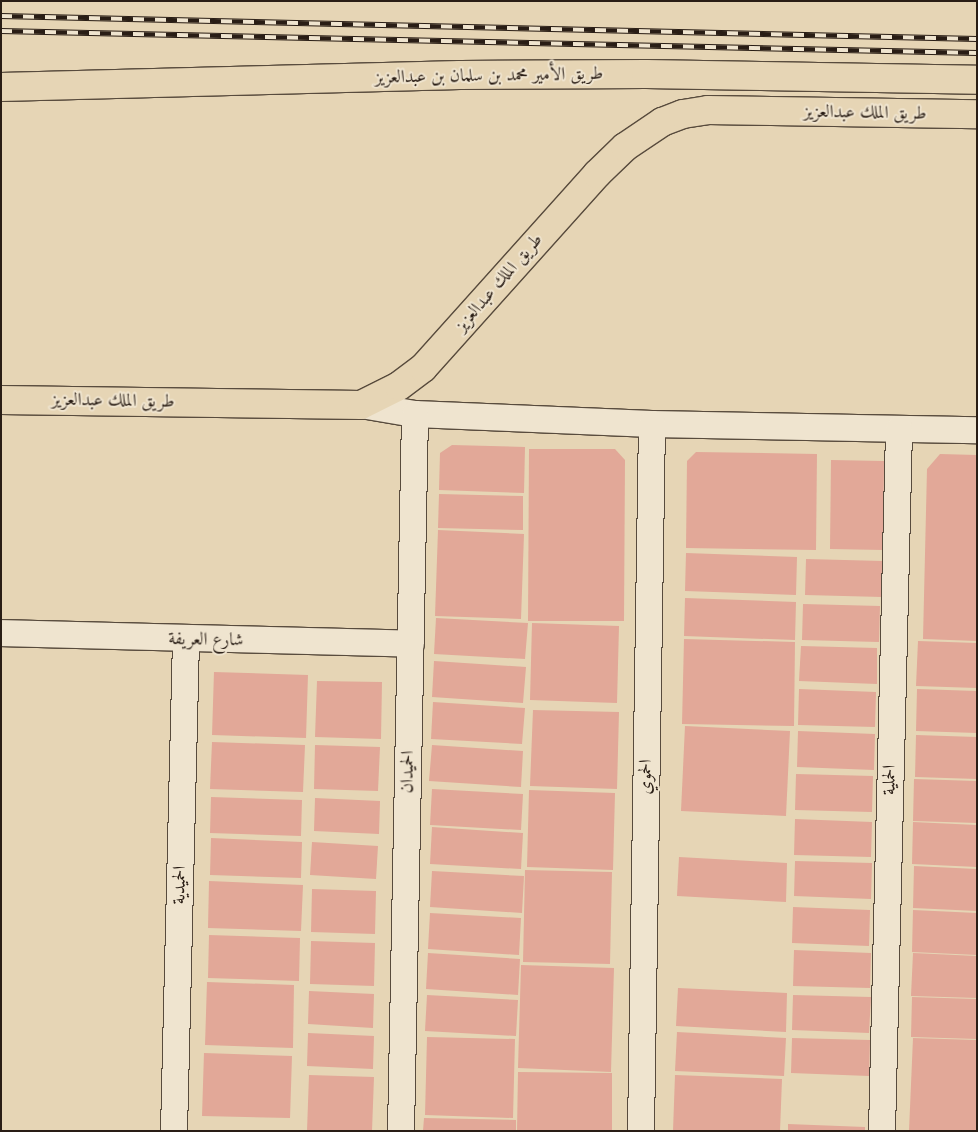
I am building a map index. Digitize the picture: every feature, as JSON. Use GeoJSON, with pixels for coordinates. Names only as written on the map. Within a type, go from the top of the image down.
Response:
{"type":"FeatureCollection","features":[{"type":"Feature","properties":{"kind":"main road","name":"طريق الأمير محمد بن سلمان بن عبدالعزيز"},"geometry":{"type":"LineString","coordinates":[[1,87],[460,74],[646,74],[977,80]]}},
{"type":"Feature","properties":{"kind":"main road","name":"طريق الملك عبدالعزيز"},"geometry":{"type":"LineString","coordinates":[[1,400],[361,405],[399,386],[423,368],[470,319],[591,180],[625,147],[662,122],[683,114],[708,110],[977,114]]}},
{"type":"Feature","properties":{"kind":"street"},"geometry":{"type":"LineString","coordinates":[[361,405],[415,414],[652,424],[977,430]]}},
{"type":"Feature","properties":{"kind":"street","name":"الحميدان"},"geometry":{"type":"LineString","coordinates":[[401,1131],[415,414]]}},
{"type":"Feature","properties":{"kind":"street","name":"الحموي"},"geometry":{"type":"LineString","coordinates":[[640,1131],[652,424]]}},
{"type":"Feature","properties":{"kind":"street","name":"الحملية"},"geometry":{"type":"LineString","coordinates":[[882,1131],[899,428]]}},
{"type":"Feature","properties":{"kind":"street","name":"شارع العريفة"},"geometry":{"type":"LineString","coordinates":[[1,633],[186,640],[411,644]]}},
{"type":"Feature","properties":{"kind":"street","name":"الحميدية"},"geometry":{"type":"LineString","coordinates":[[174,1131],[186,640]]}},
{"type":"Feature","properties":{"kind":"building"},"geometry":{"type":"Polygon","coordinates":[[[452,445],[525,447],[524,493],[439,490],[440,453],[452,445]]]}},
{"type":"Feature","properties":{"kind":"building"},"geometry":{"type":"Polygon","coordinates":[[[529,449],[615,449],[625,460],[624,621],[528,621],[529,449]]]}},
{"type":"Feature","properties":{"kind":"building"},"geometry":{"type":"Polygon","coordinates":[[[696,452],[817,454],[816,550],[686,548],[687,461],[696,452]]]}},
{"type":"Feature","properties":{"kind":"building"},"geometry":{"type":"Polygon","coordinates":[[[940,454],[977,455],[977,641],[923,639],[927,469],[940,454]]]}},
{"type":"Feature","properties":{"kind":"building"},"geometry":{"type":"Polygon","coordinates":[[[831,460],[884,461],[883,550],[830,549],[831,460]]]}},
{"type":"Feature","properties":{"kind":"building"},"geometry":{"type":"Polygon","coordinates":[[[439,494],[523,496],[523,530],[438,528],[439,494]]]}},
{"type":"Feature","properties":{"kind":"building"},"geometry":{"type":"Polygon","coordinates":[[[438,530],[524,534],[521,619],[435,616],[438,530]]]}},
{"type":"Feature","properties":{"kind":"building"},"geometry":{"type":"Polygon","coordinates":[[[686,553],[797,557],[796,595],[685,591],[686,553]]]}},
{"type":"Feature","properties":{"kind":"building"},"geometry":{"type":"Polygon","coordinates":[[[806,559],[883,561],[882,597],[805,595],[806,559]]]}},
{"type":"Feature","properties":{"kind":"building"},"geometry":{"type":"Polygon","coordinates":[[[685,598],[796,602],[795,640],[684,636],[685,598]]]}},
{"type":"Feature","properties":{"kind":"building"},"geometry":{"type":"Polygon","coordinates":[[[803,604],[880,606],[879,642],[802,640],[803,604]]]}},
{"type":"Feature","properties":{"kind":"building"},"geometry":{"type":"Polygon","coordinates":[[[436,618],[528,623],[525,659],[434,654],[436,618]]]}},
{"type":"Feature","properties":{"kind":"building"},"geometry":{"type":"Polygon","coordinates":[[[532,623],[619,626],[617,703],[530,700],[532,623]]]}},
{"type":"Feature","properties":{"kind":"building"},"geometry":{"type":"Polygon","coordinates":[[[684,639],[795,642],[794,726],[682,724],[684,639]]]}},
{"type":"Feature","properties":{"kind":"building"},"geometry":{"type":"Polygon","coordinates":[[[918,641],[977,643],[977,688],[916,686],[918,641]]]}},
{"type":"Feature","properties":{"kind":"building"},"geometry":{"type":"Polygon","coordinates":[[[801,646],[877,648],[877,684],[799,681],[801,646]]]}},
{"type":"Feature","properties":{"kind":"building"},"geometry":{"type":"Polygon","coordinates":[[[434,661],[526,667],[523,703],[432,697],[434,661]]]}},
{"type":"Feature","properties":{"kind":"building"},"geometry":{"type":"Polygon","coordinates":[[[214,672],[308,675],[306,738],[212,735],[214,672]]]}},
{"type":"Feature","properties":{"kind":"building"},"geometry":{"type":"Polygon","coordinates":[[[317,681],[382,682],[381,739],[315,737],[317,681]]]}},
{"type":"Feature","properties":{"kind":"building"},"geometry":{"type":"Polygon","coordinates":[[[799,689],[876,692],[875,727],[798,725],[799,689]]]}},
{"type":"Feature","properties":{"kind":"building"},"geometry":{"type":"Polygon","coordinates":[[[917,689],[977,691],[977,733],[916,731],[917,689]]]}},
{"type":"Feature","properties":{"kind":"building"},"geometry":{"type":"Polygon","coordinates":[[[433,702],[525,708],[522,744],[431,739],[433,702]]]}},
{"type":"Feature","properties":{"kind":"building"},"geometry":{"type":"Polygon","coordinates":[[[533,710],[619,712],[617,789],[530,786],[533,710]]]}},
{"type":"Feature","properties":{"kind":"building"},"geometry":{"type":"Polygon","coordinates":[[[685,726],[790,731],[786,816],[681,811],[685,726]]]}},
{"type":"Feature","properties":{"kind":"building"},"geometry":{"type":"Polygon","coordinates":[[[798,731],[875,734],[874,770],[797,767],[798,731]]]}},
{"type":"Feature","properties":{"kind":"building"},"geometry":{"type":"Polygon","coordinates":[[[916,735],[977,737],[977,779],[915,777],[916,735]]]}},
{"type":"Feature","properties":{"kind":"building"},"geometry":{"type":"Polygon","coordinates":[[[212,742],[305,745],[303,792],[210,789],[212,742]]]}},
{"type":"Feature","properties":{"kind":"building"},"geometry":{"type":"Polygon","coordinates":[[[315,745],[380,747],[378,791],[314,789],[315,745]]]}},
{"type":"Feature","properties":{"kind":"building"},"geometry":{"type":"Polygon","coordinates":[[[432,745],[523,751],[521,787],[429,781],[432,745]]]}},
{"type":"Feature","properties":{"kind":"building"},"geometry":{"type":"Polygon","coordinates":[[[796,774],[873,776],[872,812],[795,810],[796,774]]]}},
{"type":"Feature","properties":{"kind":"building"},"geometry":{"type":"Polygon","coordinates":[[[914,779],[977,781],[977,823],[913,821],[914,779]]]}},
{"type":"Feature","properties":{"kind":"building"},"geometry":{"type":"Polygon","coordinates":[[[432,789],[523,794],[521,830],[430,825],[432,789]]]}},
{"type":"Feature","properties":{"kind":"building"},"geometry":{"type":"Polygon","coordinates":[[[529,790],[615,793],[613,870],[527,867],[529,790]]]}},
{"type":"Feature","properties":{"kind":"building"},"geometry":{"type":"Polygon","coordinates":[[[211,797],[302,800],[301,836],[210,833],[211,797]]]}},
{"type":"Feature","properties":{"kind":"building"},"geometry":{"type":"Polygon","coordinates":[[[315,798],[380,801],[379,834],[314,831],[315,798]]]}},
{"type":"Feature","properties":{"kind":"building"},"geometry":{"type":"Polygon","coordinates":[[[795,819],[872,822],[871,857],[794,855],[795,819]]]}},
{"type":"Feature","properties":{"kind":"building"},"geometry":{"type":"Polygon","coordinates":[[[913,822],[977,825],[977,867],[912,864],[913,822]]]}},
{"type":"Feature","properties":{"kind":"building"},"geometry":{"type":"Polygon","coordinates":[[[432,827],[523,833],[521,869],[430,864],[432,827]]]}},
{"type":"Feature","properties":{"kind":"building"},"geometry":{"type":"Polygon","coordinates":[[[211,838],[302,842],[301,878],[210,875],[211,838]]]}},
{"type":"Feature","properties":{"kind":"building"},"geometry":{"type":"Polygon","coordinates":[[[312,842],[378,846],[376,879],[310,875],[312,842]]]}},
{"type":"Feature","properties":{"kind":"building"},"geometry":{"type":"Polygon","coordinates":[[[679,857],[787,863],[786,902],[677,896],[679,857]]]}},
{"type":"Feature","properties":{"kind":"building"},"geometry":{"type":"Polygon","coordinates":[[[795,861],[872,863],[871,899],[794,896],[795,861]]]}},
{"type":"Feature","properties":{"kind":"building"},"geometry":{"type":"Polygon","coordinates":[[[914,866],[977,869],[977,911],[913,908],[914,866]]]}},
{"type":"Feature","properties":{"kind":"building"},"geometry":{"type":"Polygon","coordinates":[[[525,870],[612,872],[610,964],[523,962],[525,870]]]}},
{"type":"Feature","properties":{"kind":"building"},"geometry":{"type":"Polygon","coordinates":[[[432,871],[524,876],[522,913],[430,907],[432,871]]]}},
{"type":"Feature","properties":{"kind":"building"},"geometry":{"type":"Polygon","coordinates":[[[209,881],[303,885],[301,931],[208,928],[209,881]]]}},
{"type":"Feature","properties":{"kind":"building"},"geometry":{"type":"Polygon","coordinates":[[[312,889],[376,891],[375,934],[311,932],[312,889]]]}},
{"type":"Feature","properties":{"kind":"building"},"geometry":{"type":"Polygon","coordinates":[[[793,907],[870,910],[869,946],[792,943],[793,907]]]}},
{"type":"Feature","properties":{"kind":"building"},"geometry":{"type":"Polygon","coordinates":[[[913,910],[977,913],[977,955],[912,952],[913,910]]]}},
{"type":"Feature","properties":{"kind":"building"},"geometry":{"type":"Polygon","coordinates":[[[430,913],[521,918],[519,955],[428,949],[430,913]]]}},
{"type":"Feature","properties":{"kind":"building"},"geometry":{"type":"Polygon","coordinates":[[[209,935],[300,938],[299,981],[208,978],[209,935]]]}},
{"type":"Feature","properties":{"kind":"building"},"geometry":{"type":"Polygon","coordinates":[[[311,941],[375,943],[374,986],[310,984],[311,941]]]}},
{"type":"Feature","properties":{"kind":"building"},"geometry":{"type":"Polygon","coordinates":[[[794,950],[871,953],[870,988],[793,986],[794,950]]]}},
{"type":"Feature","properties":{"kind":"building"},"geometry":{"type":"Polygon","coordinates":[[[428,953],[520,959],[518,995],[426,989],[428,953]]]}},
{"type":"Feature","properties":{"kind":"building"},"geometry":{"type":"Polygon","coordinates":[[[913,953],[977,956],[977,998],[911,996],[913,953]]]}},
{"type":"Feature","properties":{"kind":"building"},"geometry":{"type":"Polygon","coordinates":[[[521,965],[614,968],[611,1072],[518,1068],[521,965]]]}},
{"type":"Feature","properties":{"kind":"building"},"geometry":{"type":"Polygon","coordinates":[[[207,982],[294,985],[293,1048],[205,1045],[207,982]]]}},
{"type":"Feature","properties":{"kind":"building"},"geometry":{"type":"Polygon","coordinates":[[[678,988],[787,993],[786,1032],[676,1026],[678,988]]]}},
{"type":"Feature","properties":{"kind":"building"},"geometry":{"type":"Polygon","coordinates":[[[309,991],[374,994],[373,1028],[308,1024],[309,991]]]}},
{"type":"Feature","properties":{"kind":"building"},"geometry":{"type":"Polygon","coordinates":[[[427,995],[518,1000],[516,1036],[425,1031],[427,995]]]}},
{"type":"Feature","properties":{"kind":"building"},"geometry":{"type":"Polygon","coordinates":[[[793,995],[871,997],[869,1033],[792,1030],[793,995]]]}},
{"type":"Feature","properties":{"kind":"building"},"geometry":{"type":"Polygon","coordinates":[[[912,997],[977,999],[977,1039],[911,1037],[912,997]]]}},
{"type":"Feature","properties":{"kind":"building"},"geometry":{"type":"Polygon","coordinates":[[[677,1032],[786,1038],[784,1076],[675,1071],[677,1032]]]}},
{"type":"Feature","properties":{"kind":"building"},"geometry":{"type":"Polygon","coordinates":[[[308,1033],[374,1036],[373,1069],[307,1066],[308,1033]]]}},
{"type":"Feature","properties":{"kind":"building"},"geometry":{"type":"Polygon","coordinates":[[[427,1037],[515,1039],[513,1118],[425,1115],[427,1037]]]}},
{"type":"Feature","properties":{"kind":"building"},"geometry":{"type":"Polygon","coordinates":[[[792,1038],[870,1040],[869,1076],[791,1073],[792,1038]]]}},
{"type":"Feature","properties":{"kind":"building"},"geometry":{"type":"Polygon","coordinates":[[[913,1038],[977,1040],[977,1131],[909,1131],[913,1038]]]}},
{"type":"Feature","properties":{"kind":"building"},"geometry":{"type":"Polygon","coordinates":[[[204,1053],[292,1056],[290,1118],[202,1116],[204,1053]]]}},
{"type":"Feature","properties":{"kind":"building"},"geometry":{"type":"Polygon","coordinates":[[[518,1072],[612,1073],[612,1131],[517,1131],[518,1072]]]}},
{"type":"Feature","properties":{"kind":"building"},"geometry":{"type":"Polygon","coordinates":[[[309,1075],[374,1077],[372,1131],[307,1131],[309,1075]]]}},
{"type":"Feature","properties":{"kind":"building"},"geometry":{"type":"Polygon","coordinates":[[[675,1075],[782,1079],[780,1131],[673,1131],[675,1075]]]}},
{"type":"Feature","properties":{"kind":"building"},"geometry":{"type":"Polygon","coordinates":[[[424,1118],[516,1120],[516,1131],[423,1131],[424,1118]]]}},
{"type":"Feature","properties":{"kind":"building"},"geometry":{"type":"Polygon","coordinates":[[[788,1124],[865,1127],[865,1131],[788,1131],[788,1124]]]}},
{"type":"Feature","properties":{"kind":"railway"},"geometry":{"type":"LineString","coordinates":[[1,16],[977,39]]}},
{"type":"Feature","properties":{"kind":"railway"},"geometry":{"type":"LineString","coordinates":[[1,31],[977,53]]}}]}
